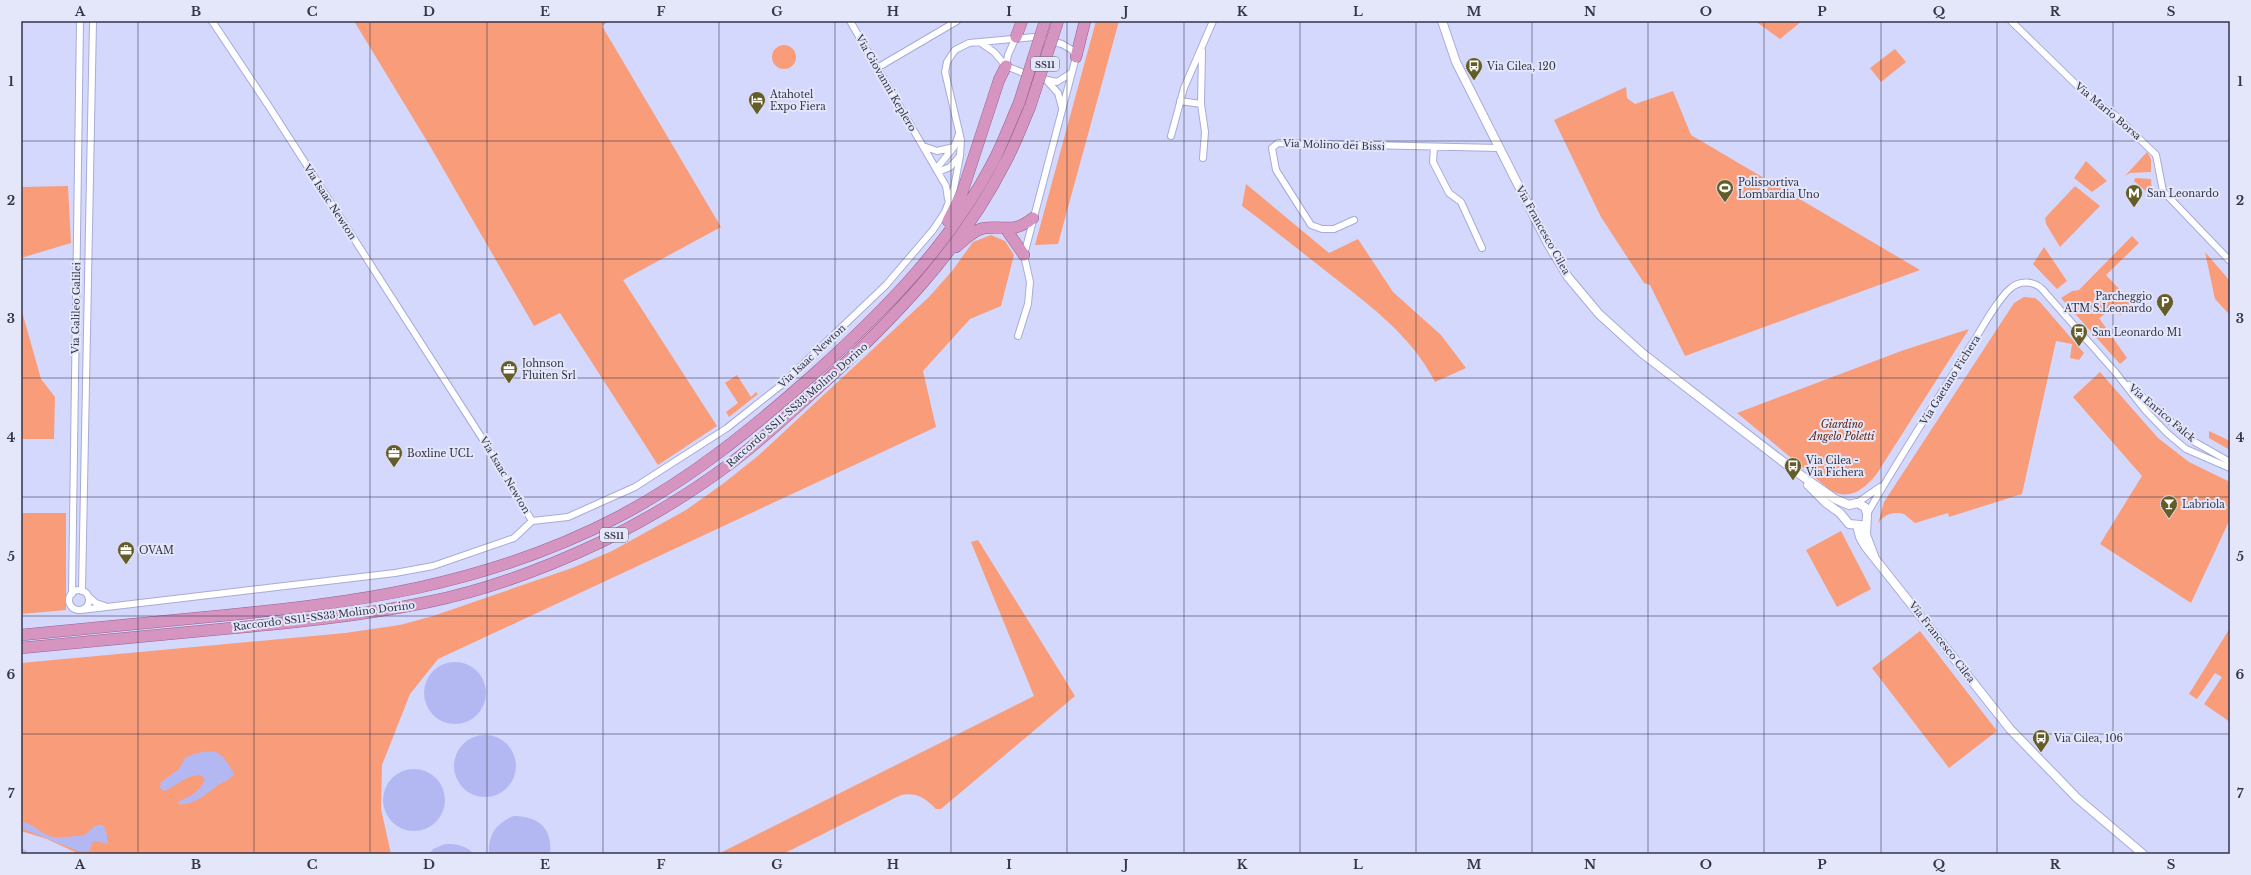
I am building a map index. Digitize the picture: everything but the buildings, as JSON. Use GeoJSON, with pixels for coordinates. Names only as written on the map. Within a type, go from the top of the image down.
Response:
{"type":"FeatureCollection","features":[{"type":"Feature","properties":{"kind":"highway"},"geometry":{"type":"LineString","coordinates":[[1016,37],[1022,21]]}},
{"type":"Feature","properties":{"kind":"highway","name":"Raccordo SS11-SS33 Molino Dorino"},"geometry":{"type":"LineString","coordinates":[[21,635],[262,612],[363,600],[465,578],[529,557],[619,516],[675,484],[728,447],[853,338],[915,274],[946,236],[971,199],[994,158],[1019,103],[1045,21]]}},
{"type":"Feature","properties":{"kind":"highway","name":"Raccordo SS11-SS33 Molino Dorino"},"geometry":{"type":"LineString","coordinates":[[21,648],[266,625],[429,602],[507,579],[557,561],[602,541],[644,519],[689,492],[732,463],[863,348],[894,316],[944,258],[982,202],[1005,164],[1030,107],[1058,21]]}},
{"type":"Feature","properties":{"kind":"highway"},"geometry":{"type":"LineString","coordinates":[[1076,57],[1085,21]]}},
{"type":"Feature","properties":{"kind":"highway"},"geometry":{"type":"LineString","coordinates":[[915,274],[953,214],[962,193],[999,80],[1006,66]]}},
{"type":"Feature","properties":{"kind":"highway"},"geometry":{"type":"LineString","coordinates":[[944,258],[974,232],[984,228],[1019,228],[1033,218]]}},
{"type":"Feature","properties":{"kind":"highway"},"geometry":{"type":"LineString","coordinates":[[1006,229],[1024,255]]}},
{"type":"Feature","properties":{"kind":"street","name":"Via Galileo Galilei"},"geometry":{"type":"LineString","coordinates":[[72,594],[80,21]]}},
{"type":"Feature","properties":{"kind":"street","name":"Via Galileo Galilei"},"geometry":{"type":"LineString","coordinates":[[82,591],[93,21]]}},
{"type":"Feature","properties":{"kind":"street","name":"Via Isaac Newton"},"geometry":{"type":"LineString","coordinates":[[212,21],[268,105],[498,462],[532,521],[568,517],[635,487],[727,428],[780,386],[886,285],[933,230],[948,204],[954,188],[960,156],[959,132],[945,78],[947,62],[952,53],[969,43],[981,43],[1016,37],[1034,37],[1062,44],[1072,50],[1076,57]]}},
{"type":"Feature","properties":{"kind":"street","name":"Via Giovanni Keplero"},"geometry":{"type":"LineString","coordinates":[[850,21],[948,190],[948,204]]}},
{"type":"Feature","properties":{"kind":"street"},"geometry":{"type":"LineString","coordinates":[[877,68],[957,21]]}},
{"type":"Feature","properties":{"kind":"street"},"geometry":{"type":"LineString","coordinates":[[1171,136],[1184,88],[1213,21]]}},
{"type":"Feature","properties":{"kind":"street","name":"Via Francesco Cilea"},"geometry":{"type":"LineString","coordinates":[[1442,21],[1450,49],[1499,148],[1558,261],[1578,290],[1599,314],[1642,353],[1795,471],[1836,500],[1865,507],[1866,535],[1874,556]]}},
{"type":"Feature","properties":{"kind":"street","name":"Via Mario Borsa"},"geometry":{"type":"LineString","coordinates":[[2005,21],[2012,23],[2091,99],[2115,115],[2156,155],[2163,190],[2230,261]]}},
{"type":"Feature","properties":{"kind":"street"},"geometry":{"type":"LineString","coordinates":[[1006,66],[1008,55],[1016,37]]}},
{"type":"Feature","properties":{"kind":"street"},"geometry":{"type":"LineString","coordinates":[[981,43],[994,52],[1006,66],[1048,82],[1058,92],[1062,108]]}},
{"type":"Feature","properties":{"kind":"street"},"geometry":{"type":"LineString","coordinates":[[1202,49],[1202,104],[1205,132],[1203,158]]}},
{"type":"Feature","properties":{"kind":"street"},"geometry":{"type":"LineString","coordinates":[[1018,336],[1028,304],[1030,282],[1024,255],[1076,57]]}},
{"type":"Feature","properties":{"kind":"street"},"geometry":{"type":"LineString","coordinates":[[1048,82],[1061,81],[1072,73]]}},
{"type":"Feature","properties":{"kind":"street"},"geometry":{"type":"LineString","coordinates":[[1180,101],[1202,104]]}},
{"type":"Feature","properties":{"kind":"street"},"geometry":{"type":"LineString","coordinates":[[937,171],[954,148],[959,132]]}},
{"type":"Feature","properties":{"kind":"street","name":"Via Molino dei Bissi"},"geometry":{"type":"LineString","coordinates":[[1354,220],[1334,229],[1322,229],[1311,225],[1276,170],[1272,148],[1278,143],[1434,148],[1499,148]]}},
{"type":"Feature","properties":{"kind":"street"},"geometry":{"type":"LineString","coordinates":[[922,145],[937,151],[954,148]]}},
{"type":"Feature","properties":{"kind":"street"},"geometry":{"type":"LineString","coordinates":[[1434,148],[1433,162],[1449,193],[1461,202],[1482,248]]}},
{"type":"Feature","properties":{"kind":"street"},"geometry":{"type":"LineString","coordinates":[[937,171],[950,166],[960,156]]}},
{"type":"Feature","properties":{"kind":"street","name":"Via Enrico Falck"},"geometry":{"type":"LineString","coordinates":[[2024,283],[2031,283],[2042,289],[2116,373],[2145,410],[2186,449],[2230,468]]}},
{"type":"Feature","properties":{"kind":"street","name":"Via Gaetano Fichera"},"geometry":{"type":"LineString","coordinates":[[1866,517],[1883,485],[2006,293],[2012,287],[2024,283]]}},
{"type":"Feature","properties":{"kind":"street","name":"Via Enrico Falck"},"geometry":{"type":"LineString","coordinates":[[2116,373],[2194,440],[2230,462]]}},
{"type":"Feature","properties":{"kind":"street","name":"Via Francesco Cilea"},"geometry":{"type":"LineString","coordinates":[[1795,471],[1816,494],[1845,517],[1849,524],[1857,526],[1860,537],[1874,556],[2010,729],[2077,798],[2143,854]]}},
{"type":"Feature","properties":{"kind":"street","name":"Via Gaetano Fichera"},"geometry":{"type":"LineString","coordinates":[[1854,504],[1883,485]]}},
{"type":"Feature","properties":{"kind":"street"},"geometry":{"type":"LineString","coordinates":[[1845,517],[1845,511],[1854,504]]}},
{"type":"Feature","properties":{"kind":"street"},"geometry":{"type":"LineString","coordinates":[[1857,526],[1866,517]]}},
{"type":"Feature","properties":{"kind":"street"},"geometry":{"type":"LineString","coordinates":[[109,606],[96,603],[82,591],[76,591],[72,594],[71,604],[75,609],[81,610],[395,573],[433,566],[514,538],[532,521]]}},
{"type":"Feature","properties":{"kind":"street"},"geometry":{"type":"LineString","coordinates":[[81,610],[87,607],[89,597]]}},
{"type":"Feature","properties":{"kind":"green space"},"geometry":{"type":"Polygon","coordinates":[[[354,21],[609,21],[602,26],[721,227],[623,280],[717,426],[658,465],[560,313],[534,326],[430,146],[354,21]]]}},
{"type":"Feature","properties":{"kind":"green space"},"geometry":{"type":"Polygon","coordinates":[[[1096,21],[1119,21],[1058,244],[1035,245],[1096,21]]]}},
{"type":"Feature","properties":{"kind":"green space"},"geometry":{"type":"Polygon","coordinates":[[[1755,21],[1802,21],[1780,39],[1755,21]]]}},
{"type":"Feature","properties":{"kind":"green space"},"geometry":{"type":"Polygon","coordinates":[[[784,45],[793,48],[796,57],[793,66],[784,69],[775,66],[772,57],[775,48],[784,45]]]}},
{"type":"Feature","properties":{"kind":"green space"},"geometry":{"type":"Polygon","coordinates":[[[1895,49],[1906,62],[1881,82],[1870,68],[1895,49]]]}},
{"type":"Feature","properties":{"kind":"green space","name":"Polisportiva Lombardia Uno"},"geometry":{"type":"Polygon","coordinates":[[[1626,87],[1627,98],[1635,104],[1673,91],[1691,135],[1920,270],[1685,356],[1650,285],[1644,283],[1601,217],[1554,120],[1626,87]]]}},
{"type":"Feature","properties":{"kind":"green space"},"geometry":{"type":"Polygon","coordinates":[[[2147,152],[2151,159],[2151,172],[2130,173],[2125,176],[2147,152]]]}},
{"type":"Feature","properties":{"kind":"green space"},"geometry":{"type":"Polygon","coordinates":[[[2086,161],[2107,181],[2092,192],[2074,178],[2086,161]]]}},
{"type":"Feature","properties":{"kind":"green space"},"geometry":{"type":"Polygon","coordinates":[[[2135,178],[2151,179],[2152,192],[2148,193],[2134,181],[2135,178]]]}},
{"type":"Feature","properties":{"kind":"green space"},"geometry":{"type":"Polygon","coordinates":[[[1246,184],[1329,253],[1358,239],[1393,292],[1441,335],[1466,368],[1435,382],[1413,349],[1385,319],[1242,206],[1246,184]]]}},
{"type":"Feature","properties":{"kind":"green space"},"geometry":{"type":"Polygon","coordinates":[[[68,186],[71,243],[21,258],[21,187],[68,186]]]}},
{"type":"Feature","properties":{"kind":"green space"},"geometry":{"type":"Polygon","coordinates":[[[2075,186],[2100,206],[2060,247],[2046,224],[2045,218],[2075,186]]]}},
{"type":"Feature","properties":{"kind":"green space"},"geometry":{"type":"Polygon","coordinates":[[[991,235],[1005,241],[1014,255],[1001,306],[970,319],[923,371],[936,427],[438,659],[410,694],[382,765],[381,809],[391,854],[79,854],[47,839],[21,831],[21,663],[345,633],[400,625],[433,616],[572,568],[612,551],[686,510],[724,483],[759,455],[929,297],[952,271],[973,242],[991,235]]]}},
{"type":"Feature","properties":{"kind":"green space"},"geometry":{"type":"Polygon","coordinates":[[[2132,236],[2139,243],[2106,275],[2134,305],[2120,315],[2114,308],[2099,318],[2127,358],[2120,364],[2061,298],[2072,291],[2079,290],[2132,236]]]}},
{"type":"Feature","properties":{"kind":"green space"},"geometry":{"type":"Polygon","coordinates":[[[2044,247],[2067,281],[2057,289],[2033,264],[2044,247]]]}},
{"type":"Feature","properties":{"kind":"green space"},"geometry":{"type":"Polygon","coordinates":[[[2205,252],[2230,281],[2230,315],[2215,299],[2205,252]]]}},
{"type":"Feature","properties":{"kind":"green space"},"geometry":{"type":"Polygon","coordinates":[[[2024,297],[2035,298],[2040,302],[2084,353],[2079,360],[2070,358],[2072,344],[2056,341],[2022,494],[1949,517],[1948,513],[1915,523],[1904,514],[1893,513],[1883,518],[1878,524],[1884,502],[2014,303],[2024,297]]]}},
{"type":"Feature","properties":{"kind":"green space"},"geometry":{"type":"Polygon","coordinates":[[[21,308],[41,379],[55,397],[54,439],[21,439],[21,308]]]}},
{"type":"Feature","properties":{"kind":"green space","name":"Giardino Angelo Poletti"},"geometry":{"type":"Polygon","coordinates":[[[1969,329],[1876,475],[1866,485],[1855,492],[1843,494],[1830,490],[1737,413],[1904,350],[1969,329]]]}},
{"type":"Feature","properties":{"kind":"green space"},"geometry":{"type":"Polygon","coordinates":[[[2100,372],[2158,438],[2189,462],[2230,482],[2230,519],[2191,603],[2100,544],[2142,476],[2073,397],[2100,372]]]}},
{"type":"Feature","properties":{"kind":"green space"},"geometry":{"type":"Polygon","coordinates":[[[737,375],[751,397],[756,392],[758,394],[729,417],[726,412],[738,403],[725,383],[737,375]]]}},
{"type":"Feature","properties":{"kind":"green space"},"geometry":{"type":"Polygon","coordinates":[[[2209,431],[2230,441],[2230,450],[2209,438],[2209,431]]]}},
{"type":"Feature","properties":{"kind":"green space"},"geometry":{"type":"Polygon","coordinates":[[[21,513],[66,513],[66,610],[21,614],[21,513]]]}},
{"type":"Feature","properties":{"kind":"green space"},"geometry":{"type":"Polygon","coordinates":[[[1841,531],[1871,589],[1837,607],[1806,550],[1841,531]]]}},
{"type":"Feature","properties":{"kind":"green space"},"geometry":{"type":"Polygon","coordinates":[[[978,540],[1075,696],[941,809],[936,809],[924,799],[916,795],[901,795],[783,854],[718,854],[1034,696],[971,542],[978,540]]]}},
{"type":"Feature","properties":{"kind":"green space"},"geometry":{"type":"Polygon","coordinates":[[[2230,628],[2230,722],[2204,704],[2222,677],[2215,673],[2197,699],[2189,694],[2230,628]]]}},
{"type":"Feature","properties":{"kind":"green space"},"geometry":{"type":"Polygon","coordinates":[[[1920,631],[1997,731],[1949,768],[1872,668],[1920,631]]]}},
{"type":"Feature","properties":{"kind":"water"},"geometry":{"type":"Polygon","coordinates":[[[455,662],[467,664],[477,671],[484,681],[486,693],[484,705],[477,715],[467,722],[455,724],[443,722],[433,715],[426,705],[424,693],[426,681],[433,671],[443,664],[455,662]]]}},
{"type":"Feature","properties":{"kind":"water"},"geometry":{"type":"Polygon","coordinates":[[[485,735],[497,737],[507,744],[514,754],[516,766],[514,778],[507,788],[497,795],[485,797],[473,795],[463,788],[456,778],[454,766],[456,754],[463,744],[473,737],[485,735]]]}},
{"type":"Feature","properties":{"kind":"water"},"geometry":{"type":"Polygon","coordinates":[[[213,751],[220,754],[228,763],[234,774],[229,780],[218,785],[195,801],[184,804],[178,804],[179,801],[195,793],[201,787],[205,779],[200,775],[190,777],[164,791],[160,788],[161,782],[179,769],[185,758],[196,753],[213,751]]]}},
{"type":"Feature","properties":{"kind":"water"},"geometry":{"type":"Polygon","coordinates":[[[414,769],[426,771],[436,778],[443,788],[445,800],[443,812],[436,822],[426,829],[414,831],[402,829],[392,822],[385,812],[383,800],[385,788],[392,778],[402,771],[414,769]]]}},
{"type":"Feature","properties":{"kind":"water"},"geometry":{"type":"Polygon","coordinates":[[[513,816],[530,818],[542,825],[549,837],[550,854],[489,854],[490,841],[494,830],[502,822],[513,816]]]}},
{"type":"Feature","properties":{"kind":"water"},"geometry":{"type":"Polygon","coordinates":[[[21,822],[29,824],[52,837],[84,835],[95,826],[103,825],[106,831],[108,844],[95,841],[92,843],[89,852],[78,851],[21,828],[21,822]]]}},
{"type":"Feature","properties":{"kind":"water"},"geometry":{"type":"Polygon","coordinates":[[[445,844],[461,846],[474,854],[429,854],[433,849],[445,844]]]}},
{"type":"Feature","properties":{"kind":"place","name":"Via Cilea, 120"},"geometry":{"type":"Point","coordinates":[1474,81]}},
{"type":"Feature","properties":{"kind":"place","name":"Atahotel Expo Fiera"},"geometry":{"type":"Point","coordinates":[757,115]}},
{"type":"Feature","properties":{"kind":"place","name":"Polisportiva Lombardia Uno"},"geometry":{"type":"Point","coordinates":[1725,203]}},
{"type":"Feature","properties":{"kind":"place","name":"San Leonardo"},"geometry":{"type":"Point","coordinates":[2134,208]}},
{"type":"Feature","properties":{"kind":"place","name":"Parcheggio ATM S.Leonardo"},"geometry":{"type":"Point","coordinates":[2165,317]}},
{"type":"Feature","properties":{"kind":"place","name":"San Leonardo M1"},"geometry":{"type":"Point","coordinates":[2079,347]}},
{"type":"Feature","properties":{"kind":"place","name":"Johnson Fluiten Srl"},"geometry":{"type":"Point","coordinates":[509,384]}},
{"type":"Feature","properties":{"kind":"place","name":"Boxline UCL"},"geometry":{"type":"Point","coordinates":[394,468]}},
{"type":"Feature","properties":{"kind":"place","name":"Via Cilea - Via Fichera"},"geometry":{"type":"Point","coordinates":[1793,481]}},
{"type":"Feature","properties":{"kind":"place","name":"Labriola"},"geometry":{"type":"Point","coordinates":[2169,519]}},
{"type":"Feature","properties":{"kind":"place","name":"OVAM"},"geometry":{"type":"Point","coordinates":[126,565]}},
{"type":"Feature","properties":{"kind":"place","name":"Via Cilea, 106"},"geometry":{"type":"Point","coordinates":[2041,753]}}]}
